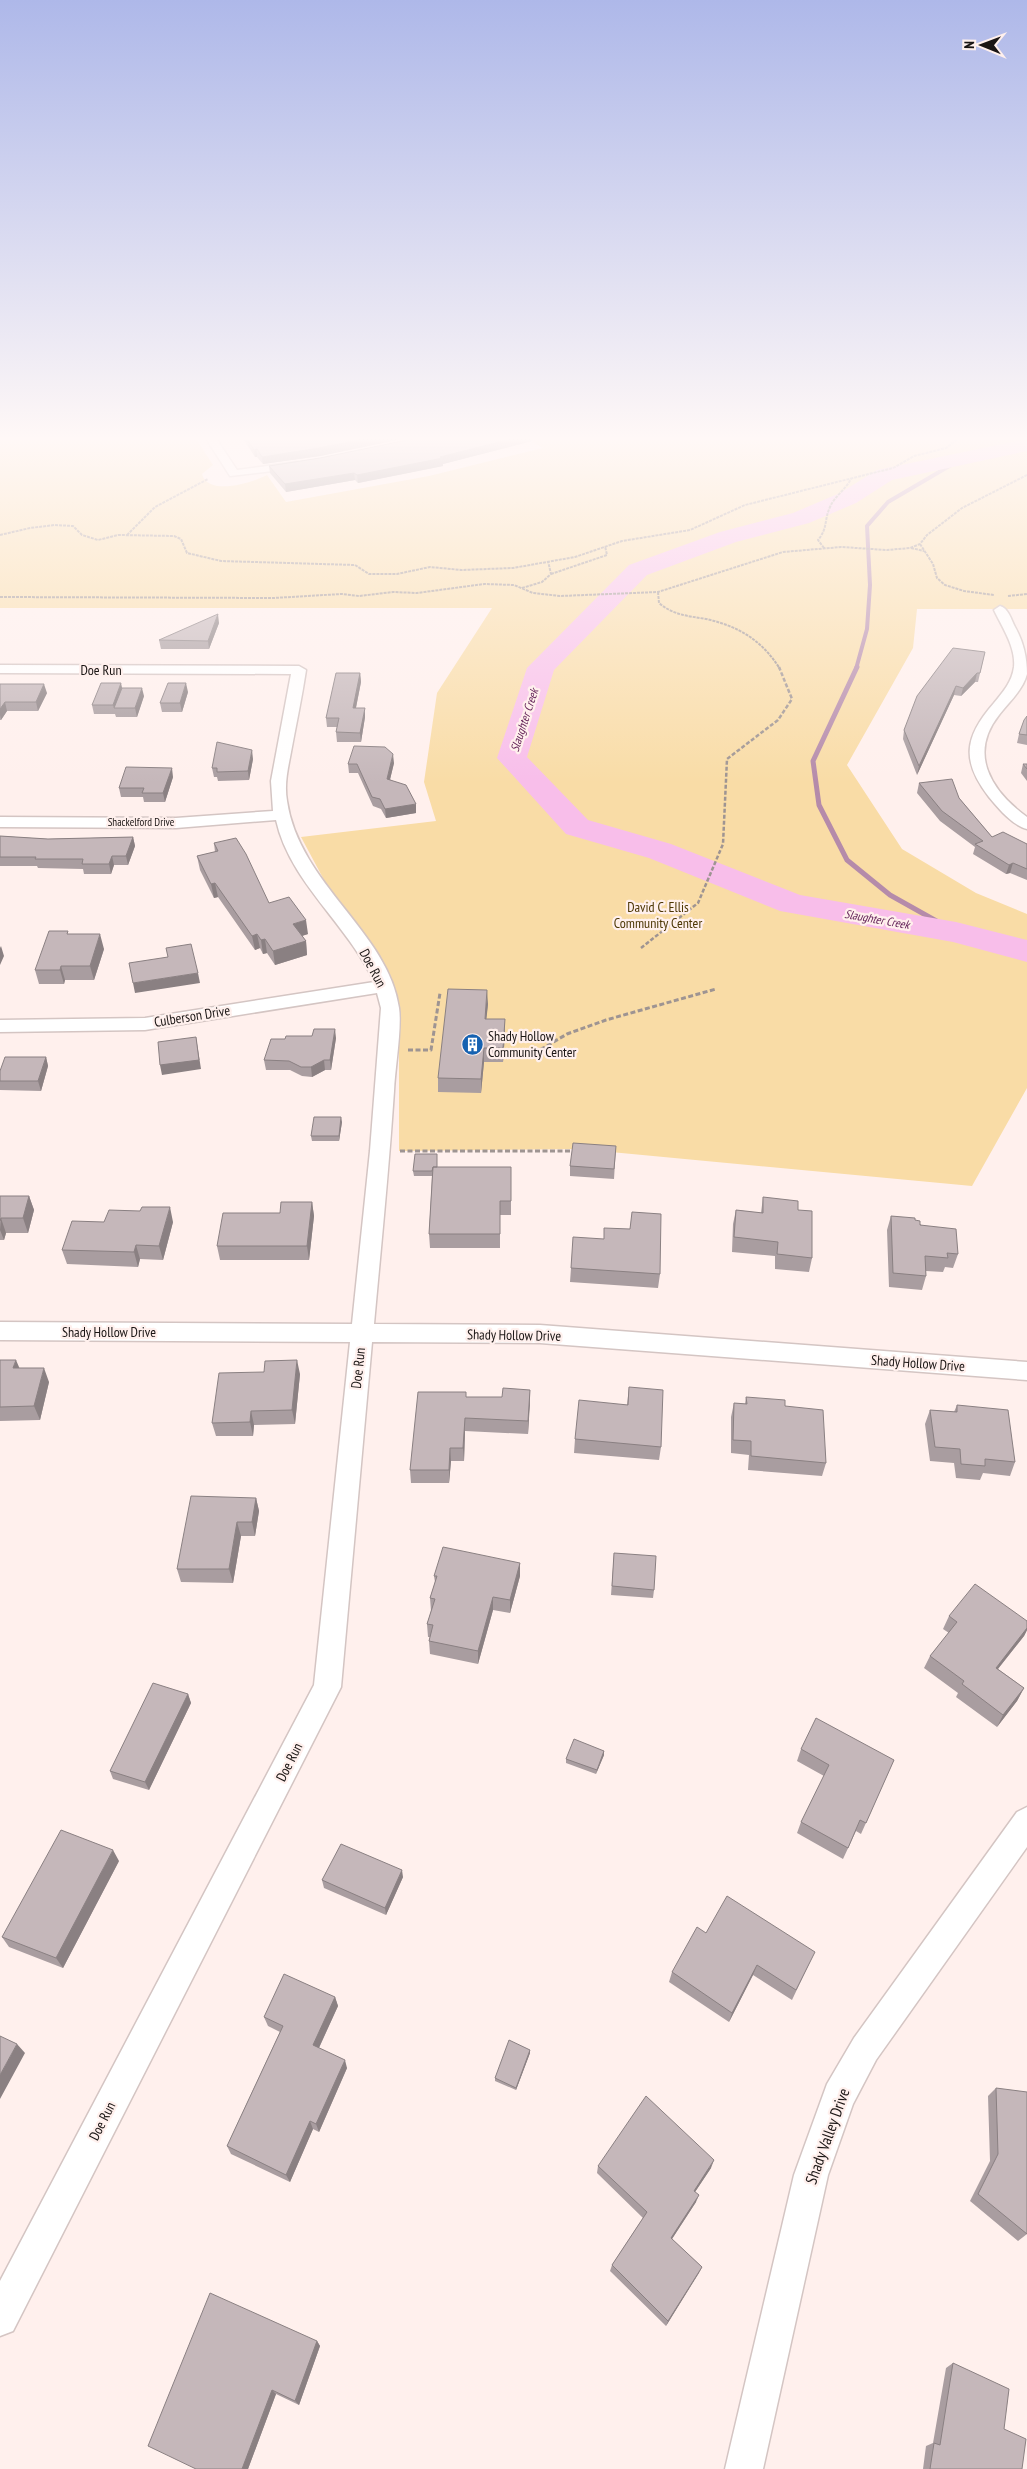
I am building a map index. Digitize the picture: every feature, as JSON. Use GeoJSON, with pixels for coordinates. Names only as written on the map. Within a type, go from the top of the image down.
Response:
{"type":"FeatureCollection","features":[{"type":"Feature","properties":{"kind":"street"},"geometry":{"type":"LineString","coordinates":[[1001,601],[1024,654],[1016,686],[988,719],[977,741],[977,755],[979,766],[994,794],[1027,824]]}},
{"type":"Feature","properties":{"kind":"street","name":"Doe Run"},"geometry":{"type":"LineString","coordinates":[[0,669],[299,670],[278,781],[281,815],[294,850],[308,876],[364,949],[383,986],[390,1008],[380,1152],[327,1687],[0,2318]]}},
{"type":"Feature","properties":{"kind":"street","name":"Shackelford Drive"},"geometry":{"type":"LineString","coordinates":[[0,822],[189,822],[228,821],[281,815]]}},
{"type":"Feature","properties":{"kind":"street","name":"Culberson Drive"},"geometry":{"type":"LineString","coordinates":[[0,1026],[145,1024],[383,986]]}},
{"type":"Feature","properties":{"kind":"street","name":"Shady Hollow Drive"},"geometry":{"type":"LineString","coordinates":[[0,1331],[540,1334],[1027,1371]]}},
{"type":"Feature","properties":{"kind":"street","name":"Shady Valley Drive"},"geometry":{"type":"LineString","coordinates":[[744,2469],[811,2175],[839,2096],[865,2049],[1027,1822]]}},
{"type":"Feature","properties":{"kind":"path"},"geometry":{"type":"LineString","coordinates":[[188,552],[221,561],[355,565],[373,575],[404,574],[430,567],[461,570],[513,568],[575,557],[588,552]]}},
{"type":"Feature","properties":{"kind":"path"},"geometry":{"type":"LineString","coordinates":[[522,588],[542,582],[551,574],[572,568],[573,564],[607,555],[606,552]]}},
{"type":"Feature","properties":{"kind":"path"},"geometry":{"type":"LineString","coordinates":[[0,597],[273,598],[342,594],[359,596],[394,592],[417,593],[464,585],[514,585],[533,593],[560,596],[658,592],[783,552]]}},
{"type":"Feature","properties":{"kind":"path"},"geometry":{"type":"LineString","coordinates":[[926,553],[937,578],[945,585],[1001,601],[1027,594]]}},
{"type":"Feature","properties":{"kind":"path"},"geometry":{"type":"LineString","coordinates":[[548,561],[551,574]]}},
{"type":"Feature","properties":{"kind":"path"},"geometry":{"type":"LineString","coordinates":[[641,948],[698,904],[723,844],[727,759],[778,720],[792,700],[788,685],[766,646],[756,638],[729,624],[675,614],[659,603],[658,592]]}},
{"type":"Feature","properties":{"kind":"path"},"geometry":{"type":"LineString","coordinates":[[511,1052],[538,1051],[566,1034],[606,1020],[716,989]]}},
{"type":"Feature","properties":{"kind":"path"},"geometry":{"type":"LineString","coordinates":[[431,1050],[440,993]]}},
{"type":"Feature","properties":{"kind":"path"},"geometry":{"type":"LineString","coordinates":[[380,1152],[580,1151]]}},
{"type":"Feature","properties":{"kind":"green space","name":"David C. Ellis Community Center"},"geometry":{"type":"Polygon","coordinates":[[[0,552],[1027,552],[1027,609],[917,609],[913,648],[847,765],[902,849],[976,893],[1027,914],[1027,1088],[972,1186],[579,1149],[399,1151],[399,1020],[301,837],[436,821],[424,782],[437,693],[492,608],[0,608],[0,552]]]}},
{"type":"Feature","properties":{"kind":"building"},"geometry":{"type":"Polygon","coordinates":[[[218,614],[208,641],[159,640],[218,614]]]}},
{"type":"Feature","properties":{"kind":"building"},"geometry":{"type":"Polygon","coordinates":[[[953,648],[985,652],[980,673],[977,673],[963,688],[956,686],[919,766],[904,730],[917,696],[953,648]]]}},
{"type":"Feature","properties":{"kind":"building"},"geometry":{"type":"Polygon","coordinates":[[[336,673],[360,673],[353,708],[365,708],[360,733],[336,732],[339,718],[326,718],[336,673]]]}},
{"type":"Feature","properties":{"kind":"building"},"geometry":{"type":"Polygon","coordinates":[[[101,683],[121,683],[113,705],[92,705],[101,683]]]}},
{"type":"Feature","properties":{"kind":"building"},"geometry":{"type":"Polygon","coordinates":[[[168,683],[186,683],[180,703],[160,703],[168,683]]]}},
{"type":"Feature","properties":{"kind":"building"},"geometry":{"type":"Polygon","coordinates":[[[0,684],[44,684],[36,702],[5,702],[0,709],[0,684]]]}},
{"type":"Feature","properties":{"kind":"building"},"geometry":{"type":"Polygon","coordinates":[[[122,688],[142,688],[135,708],[114,708],[122,688]]]}},
{"type":"Feature","properties":{"kind":"building"},"geometry":{"type":"Polygon","coordinates":[[[1027,716],[1027,735],[1019,734],[1024,720],[1027,716]]]}},
{"type":"Feature","properties":{"kind":"building"},"geometry":{"type":"Polygon","coordinates":[[[217,742],[252,750],[248,771],[217,772],[217,768],[212,768],[217,742]]]}},
{"type":"Feature","properties":{"kind":"building"},"geometry":{"type":"Polygon","coordinates":[[[354,746],[385,747],[393,754],[387,779],[406,785],[416,804],[385,809],[380,799],[372,797],[357,764],[348,764],[354,746]]]}},
{"type":"Feature","properties":{"kind":"building"},"geometry":{"type":"Polygon","coordinates":[[[126,767],[172,768],[163,793],[142,793],[144,788],[119,788],[126,767]]]}},
{"type":"Feature","properties":{"kind":"building"},"geometry":{"type":"Polygon","coordinates":[[[952,779],[959,798],[992,837],[1003,832],[1027,844],[1027,869],[1013,863],[1009,865],[975,844],[983,841],[942,811],[919,783],[952,779]]]}},
{"type":"Feature","properties":{"kind":"building"},"geometry":{"type":"Polygon","coordinates":[[[0,836],[48,839],[133,837],[126,856],[112,856],[109,864],[82,864],[83,859],[0,857],[0,836]]]}},
{"type":"Feature","properties":{"kind":"building"},"geometry":{"type":"Polygon","coordinates":[[[236,838],[246,854],[269,903],[289,897],[306,920],[293,924],[306,941],[273,951],[265,939],[261,940],[257,934],[252,936],[215,883],[211,884],[197,856],[218,851],[214,843],[236,838]]]}},
{"type":"Feature","properties":{"kind":"building"},"geometry":{"type":"Polygon","coordinates":[[[49,931],[68,931],[67,934],[100,934],[90,966],[61,966],[60,970],[35,970],[49,931]]]}},
{"type":"Feature","properties":{"kind":"building"},"geometry":{"type":"Polygon","coordinates":[[[191,944],[198,973],[133,983],[129,963],[168,957],[166,948],[191,944]]]}},
{"type":"Feature","properties":{"kind":"building","name":"Shady Hollow Community Center"},"geometry":{"type":"Polygon","coordinates":[[[448,989],[487,990],[485,1019],[505,1019],[503,1048],[484,1048],[481,1079],[438,1078],[448,989]]]}},
{"type":"Feature","properties":{"kind":"building"},"geometry":{"type":"Polygon","coordinates":[[[314,1029],[335,1029],[330,1060],[324,1060],[311,1067],[301,1067],[289,1061],[264,1060],[271,1039],[285,1039],[286,1036],[312,1036],[314,1029]]]}},
{"type":"Feature","properties":{"kind":"building"},"geometry":{"type":"Polygon","coordinates":[[[196,1037],[199,1060],[160,1065],[158,1042],[196,1037]]]}},
{"type":"Feature","properties":{"kind":"building"},"geometry":{"type":"Polygon","coordinates":[[[5,1057],[46,1057],[38,1081],[0,1081],[0,1071],[5,1057]]]}},
{"type":"Feature","properties":{"kind":"building"},"geometry":{"type":"Polygon","coordinates":[[[314,1117],[341,1117],[339,1136],[311,1136],[314,1117]]]}},
{"type":"Feature","properties":{"kind":"building"},"geometry":{"type":"Polygon","coordinates":[[[573,1143],[616,1146],[614,1169],[570,1166],[573,1143]]]}},
{"type":"Feature","properties":{"kind":"building"},"geometry":{"type":"Polygon","coordinates":[[[415,1154],[437,1154],[437,1167],[433,1167],[432,1171],[413,1171],[415,1154]]]}},
{"type":"Feature","properties":{"kind":"building"},"geometry":{"type":"Polygon","coordinates":[[[433,1167],[511,1167],[511,1201],[500,1201],[500,1234],[429,1234],[433,1167]]]}},
{"type":"Feature","properties":{"kind":"building"},"geometry":{"type":"Polygon","coordinates":[[[0,1196],[29,1196],[23,1218],[1,1218],[0,1221],[0,1196]]]}},
{"type":"Feature","properties":{"kind":"building"},"geometry":{"type":"Polygon","coordinates":[[[763,1197],[798,1201],[798,1210],[812,1211],[812,1258],[777,1254],[778,1242],[734,1237],[736,1210],[763,1213],[763,1197]]]}},
{"type":"Feature","properties":{"kind":"building"},"geometry":{"type":"Polygon","coordinates":[[[281,1202],[312,1202],[307,1246],[217,1246],[223,1213],[280,1213],[281,1202]]]}},
{"type":"Feature","properties":{"kind":"building"},"geometry":{"type":"Polygon","coordinates":[[[142,1207],[170,1207],[159,1246],[136,1245],[134,1252],[62,1250],[72,1221],[104,1222],[109,1210],[140,1211],[142,1207]]]}},
{"type":"Feature","properties":{"kind":"building"},"geometry":{"type":"Polygon","coordinates":[[[632,1212],[661,1214],[660,1274],[571,1268],[573,1237],[604,1239],[604,1228],[630,1229],[632,1212]]]}},
{"type":"Feature","properties":{"kind":"building"},"geometry":{"type":"Polygon","coordinates":[[[891,1216],[915,1218],[915,1220],[920,1221],[920,1225],[956,1229],[958,1254],[947,1253],[948,1258],[925,1256],[926,1276],[893,1273],[891,1216]]]}},
{"type":"Feature","properties":{"kind":"building"},"geometry":{"type":"Polygon","coordinates":[[[0,1360],[16,1360],[13,1368],[44,1368],[34,1406],[0,1407],[0,1360]]]}},
{"type":"Feature","properties":{"kind":"building"},"geometry":{"type":"Polygon","coordinates":[[[297,1360],[292,1410],[251,1411],[250,1422],[212,1423],[219,1373],[264,1372],[265,1361],[297,1360]]]}},
{"type":"Feature","properties":{"kind":"building"},"geometry":{"type":"Polygon","coordinates":[[[629,1387],[663,1390],[661,1447],[575,1439],[579,1400],[628,1405],[629,1387]]]}},
{"type":"Feature","properties":{"kind":"building"},"geometry":{"type":"Polygon","coordinates":[[[503,1388],[530,1390],[528,1421],[465,1418],[463,1448],[450,1448],[449,1470],[410,1470],[418,1392],[466,1392],[466,1397],[502,1397],[503,1388]]]}},
{"type":"Feature","properties":{"kind":"building"},"geometry":{"type":"Polygon","coordinates":[[[746,1397],[785,1400],[785,1406],[823,1410],[826,1463],[751,1456],[751,1441],[733,1440],[734,1403],[747,1404],[746,1397]]]}},
{"type":"Feature","properties":{"kind":"building"},"geometry":{"type":"Polygon","coordinates":[[[957,1405],[1008,1410],[1015,1462],[985,1459],[985,1466],[961,1464],[960,1449],[935,1447],[930,1410],[957,1412],[957,1405]]]}},
{"type":"Feature","properties":{"kind":"building"},"geometry":{"type":"Polygon","coordinates":[[[191,1496],[256,1498],[252,1522],[237,1522],[229,1569],[177,1569],[191,1496]]]}},
{"type":"Feature","properties":{"kind":"building"},"geometry":{"type":"Polygon","coordinates":[[[443,1547],[520,1563],[510,1600],[493,1597],[478,1651],[429,1641],[433,1625],[427,1624],[435,1599],[430,1598],[437,1576],[434,1576],[443,1547]]]}},
{"type":"Feature","properties":{"kind":"building"},"geometry":{"type":"Polygon","coordinates":[[[614,1553],[656,1556],[654,1590],[612,1586],[614,1553]]]}},
{"type":"Feature","properties":{"kind":"building"},"geometry":{"type":"Polygon","coordinates":[[[975,1584],[1027,1621],[1027,1628],[996,1668],[1024,1688],[1003,1715],[962,1684],[964,1681],[930,1656],[957,1622],[949,1616],[975,1584]]]}},
{"type":"Feature","properties":{"kind":"building"},"geometry":{"type":"Polygon","coordinates":[[[153,1683],[188,1694],[145,1782],[110,1771],[153,1683]]]}},
{"type":"Feature","properties":{"kind":"building"},"geometry":{"type":"Polygon","coordinates":[[[816,1718],[894,1760],[866,1823],[860,1820],[848,1848],[801,1822],[829,1765],[801,1749],[816,1718]]]}},
{"type":"Feature","properties":{"kind":"building"},"geometry":{"type":"Polygon","coordinates":[[[574,1739],[604,1751],[597,1770],[566,1759],[574,1739]]]}},
{"type":"Feature","properties":{"kind":"building"},"geometry":{"type":"Polygon","coordinates":[[[61,1830],[113,1850],[56,1958],[2,1937],[61,1830]]]}},
{"type":"Feature","properties":{"kind":"building"},"geometry":{"type":"Polygon","coordinates":[[[341,1844],[402,1870],[385,1908],[322,1880],[341,1844]]]}},
{"type":"Feature","properties":{"kind":"building"},"geometry":{"type":"Polygon","coordinates":[[[727,1896],[815,1952],[796,1990],[757,1965],[732,2013],[672,1972],[697,1927],[706,1933],[727,1896]]]}},
{"type":"Feature","properties":{"kind":"building"},"geometry":{"type":"Polygon","coordinates":[[[284,1974],[335,1997],[313,2045],[345,2060],[316,2124],[310,2121],[286,2175],[227,2146],[283,2026],[264,2017],[284,1974]]]}},
{"type":"Feature","properties":{"kind":"building"},"geometry":{"type":"Polygon","coordinates":[[[0,2036],[17,2044],[0,2075],[0,2036]]]}},
{"type":"Feature","properties":{"kind":"building"},"geometry":{"type":"Polygon","coordinates":[[[509,2040],[530,2050],[516,2088],[495,2078],[509,2040]]]}},
{"type":"Feature","properties":{"kind":"building"},"geometry":{"type":"Polygon","coordinates":[[[996,2088],[1027,2092],[1027,2234],[978,2194],[998,2154],[996,2088]]]}},
{"type":"Feature","properties":{"kind":"building"},"geometry":{"type":"Polygon","coordinates":[[[646,2096],[714,2160],[694,2191],[699,2195],[671,2238],[702,2267],[668,2321],[612,2265],[647,2212],[598,2166],[646,2096]]]}},
{"type":"Feature","properties":{"kind":"building"},"geometry":{"type":"Polygon","coordinates":[[[210,2293],[317,2341],[295,2401],[272,2390],[242,2469],[196,2469],[148,2446],[210,2293]]]}},
{"type":"Feature","properties":{"kind":"building"},"geometry":{"type":"Polygon","coordinates":[[[953,2363],[1009,2389],[1004,2429],[1026,2439],[1022,2469],[930,2469],[934,2443],[940,2445],[953,2363]]]}},
{"type":"Feature","properties":{"kind":"waterway","name":"Slaughter Creek"},"geometry":{"type":"LineString","coordinates":[[686,552],[638,570],[541,668],[512,758],[577,827],[660,851],[792,904],[956,932],[1027,951]]}},
{"type":"Feature","properties":{"kind":"waterway"},"geometry":{"type":"LineString","coordinates":[[856,669],[867,629],[870,585],[868,552]]}},
{"type":"Feature","properties":{"kind":"waterway"},"geometry":{"type":"LineString","coordinates":[[857,667],[813,761],[819,805],[847,860],[890,895],[956,932]]}},
{"type":"Feature","properties":{"kind":"place","name":"Shady Hollow Community Center"},"geometry":{"type":"Point","coordinates":[472,1044]}}]}
